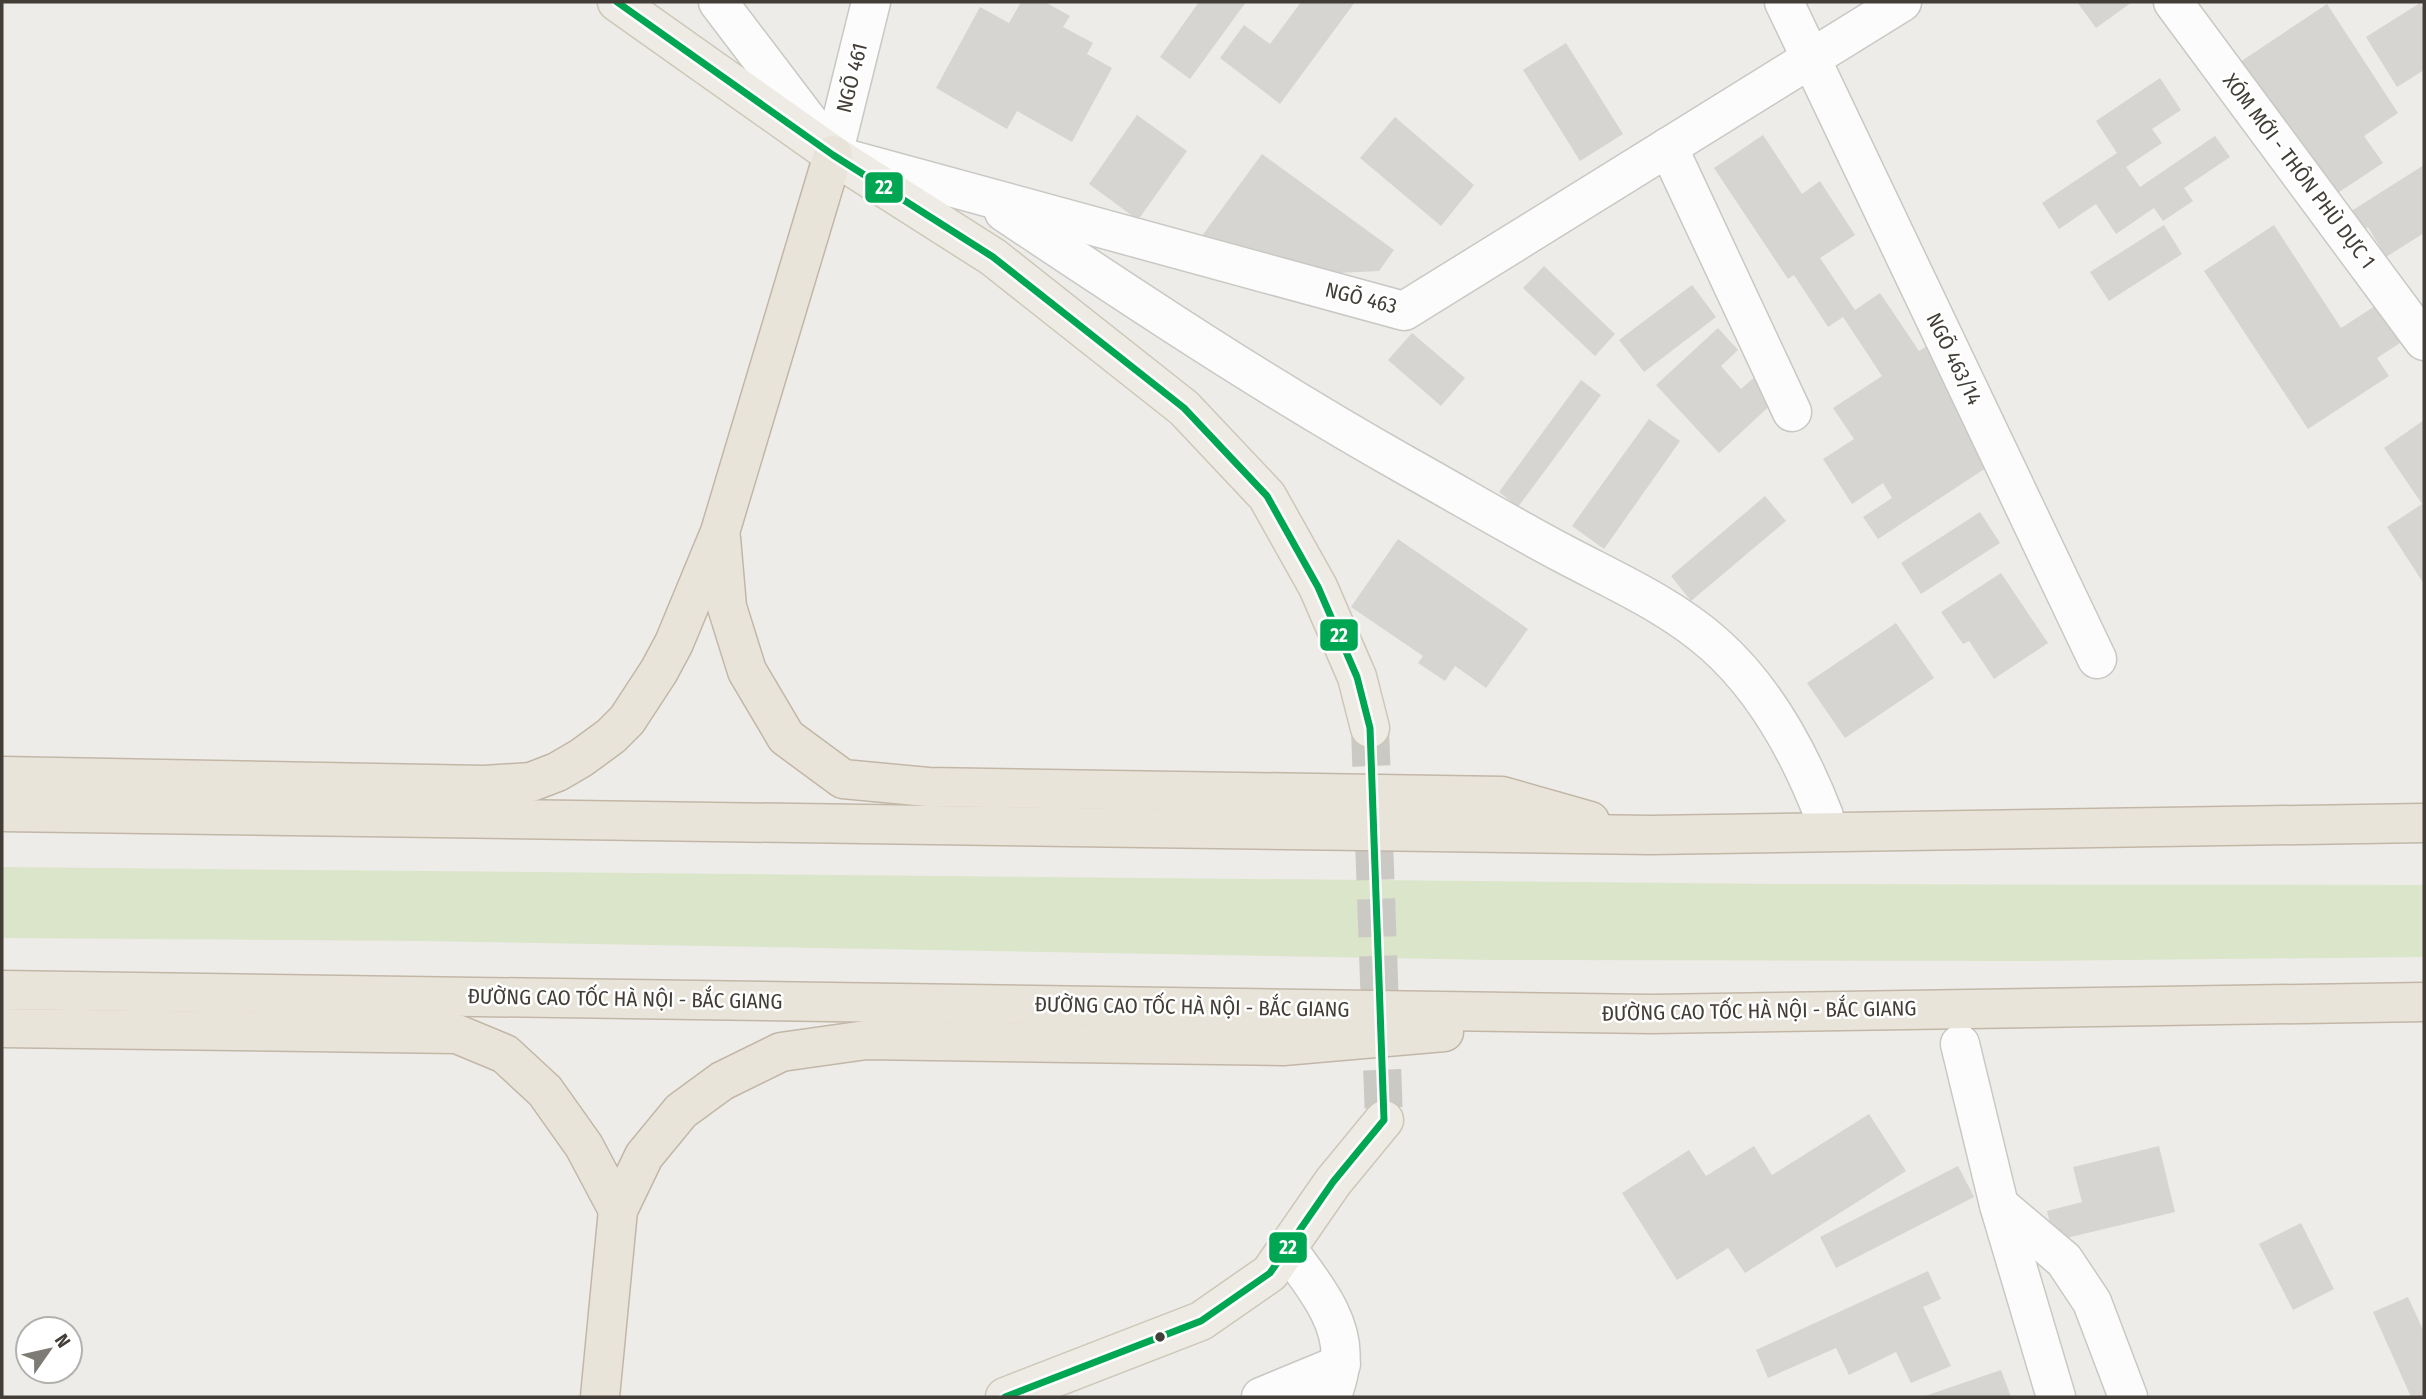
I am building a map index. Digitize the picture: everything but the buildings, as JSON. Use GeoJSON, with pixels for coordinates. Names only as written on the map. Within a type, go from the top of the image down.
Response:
{"type":"FeatureCollection","features":[{"type":"Feature","properties":{"kind":"highway"},"geometry":{"type":"LineString","coordinates":[[2,776],[484,785],[531,782],[558,772],[611,736],[627,720],[674,643],[720,532],[833,155]]}},
{"type":"Feature","properties":{"kind":"highway"},"geometry":{"type":"LineString","coordinates":[[720,532],[727,607],[747,671],[786,737],[844,779],[928,787],[1502,796],[1641,835]]}},
{"type":"Feature","properties":{"kind":"highway"},"geometry":{"type":"LineString","coordinates":[[2,812],[1641,835],[2424,824]]}},
{"type":"Feature","properties":{"kind":"highway","name":"ĐƯỜNG CAO TỐC HÀ NỘI - BẮC GIANG"},"geometry":{"type":"LineString","coordinates":[[2,990],[1652,1014],[2424,1002]]}},
{"type":"Feature","properties":{"kind":"highway"},"geometry":{"type":"LineString","coordinates":[[600,1397],[618,1210],[644,1156],[681,1111],[722,1081],[781,1052],[866,1040],[1283,1046],[1652,1014]]}},
{"type":"Feature","properties":{"kind":"highway"},"geometry":{"type":"LineString","coordinates":[[2,1028],[457,1034],[505,1054],[545,1091],[584,1146],[618,1210]]}},
{"type":"Feature","properties":{"kind":"main road"},"geometry":{"type":"LineString","coordinates":[[617,2],[833,155],[993,257],[1184,408],[1267,496],[1318,587],[1357,677],[1370,728]]}},
{"type":"Feature","properties":{"kind":"main road"},"geometry":{"type":"LineString","coordinates":[[1005,1397],[1201,1321],[1270,1273],[1333,1182],[1384,1120]]}},
{"type":"Feature","properties":{"kind":"street"},"geometry":{"type":"LineString","coordinates":[[718,2],[833,155]]}},
{"type":"Feature","properties":{"kind":"street","name":"NGÕ 461"},"geometry":{"type":"LineString","coordinates":[[833,155],[871,2]]}},
{"type":"Feature","properties":{"kind":"street","name":"NGÕ 463/14"},"geometry":{"type":"LineString","coordinates":[[1784,2],[2098,659]]}},
{"type":"Feature","properties":{"kind":"street","name":"NGÕ 463"},"geometry":{"type":"LineString","coordinates":[[833,155],[1404,311],[1902,2]]}},
{"type":"Feature","properties":{"kind":"street","name":"XÓM MỚI - THÔN PHÙ DỰC 1"},"geometry":{"type":"LineString","coordinates":[[2173,2],[2424,341]]}},
{"type":"Feature","properties":{"kind":"street"},"geometry":{"type":"LineString","coordinates":[[1668,148],[1792,412]]}},
{"type":"Feature","properties":{"kind":"street"},"geometry":{"type":"LineString","coordinates":[[976,193],[1192,338],[1362,441],[1562,553],[1655,601],[1714,644],[1744,675],[1778,723],[1808,773],[1825,816]]}},
{"type":"Feature","properties":{"kind":"street"},"geometry":{"type":"LineString","coordinates":[[1960,1044],[1999,1205],[2056,1397]]}},
{"type":"Feature","properties":{"kind":"street"},"geometry":{"type":"LineString","coordinates":[[1999,1205],[2064,1260],[2092,1302],[2128,1397]]}},
{"type":"Feature","properties":{"kind":"street"},"geometry":{"type":"LineString","coordinates":[[1261,1397],[1336,1380],[1339,1334],[1322,1297],[1287,1248]]}},
{"type":"Feature","properties":{"kind":"green space"},"geometry":{"type":"Polygon","coordinates":[[[2,867],[1780,884],[2424,885],[2424,957],[2023,961],[1495,960],[420,941],[2,938],[2,867]]]}},
{"type":"Feature","properties":{"kind":"tunnel"},"geometry":{"type":"LineString","coordinates":[[1370,728],[1384,1120]]}},
{"type":"Feature","properties":{"kind":"transit line","name":"22"},"geometry":{"type":"LineString","coordinates":[[617,2],[833,155],[993,257],[1184,408],[1267,496],[1318,587],[1357,677],[1370,728],[1384,1120],[1333,1182],[1270,1273],[1201,1321],[1005,1397]]}}]}
